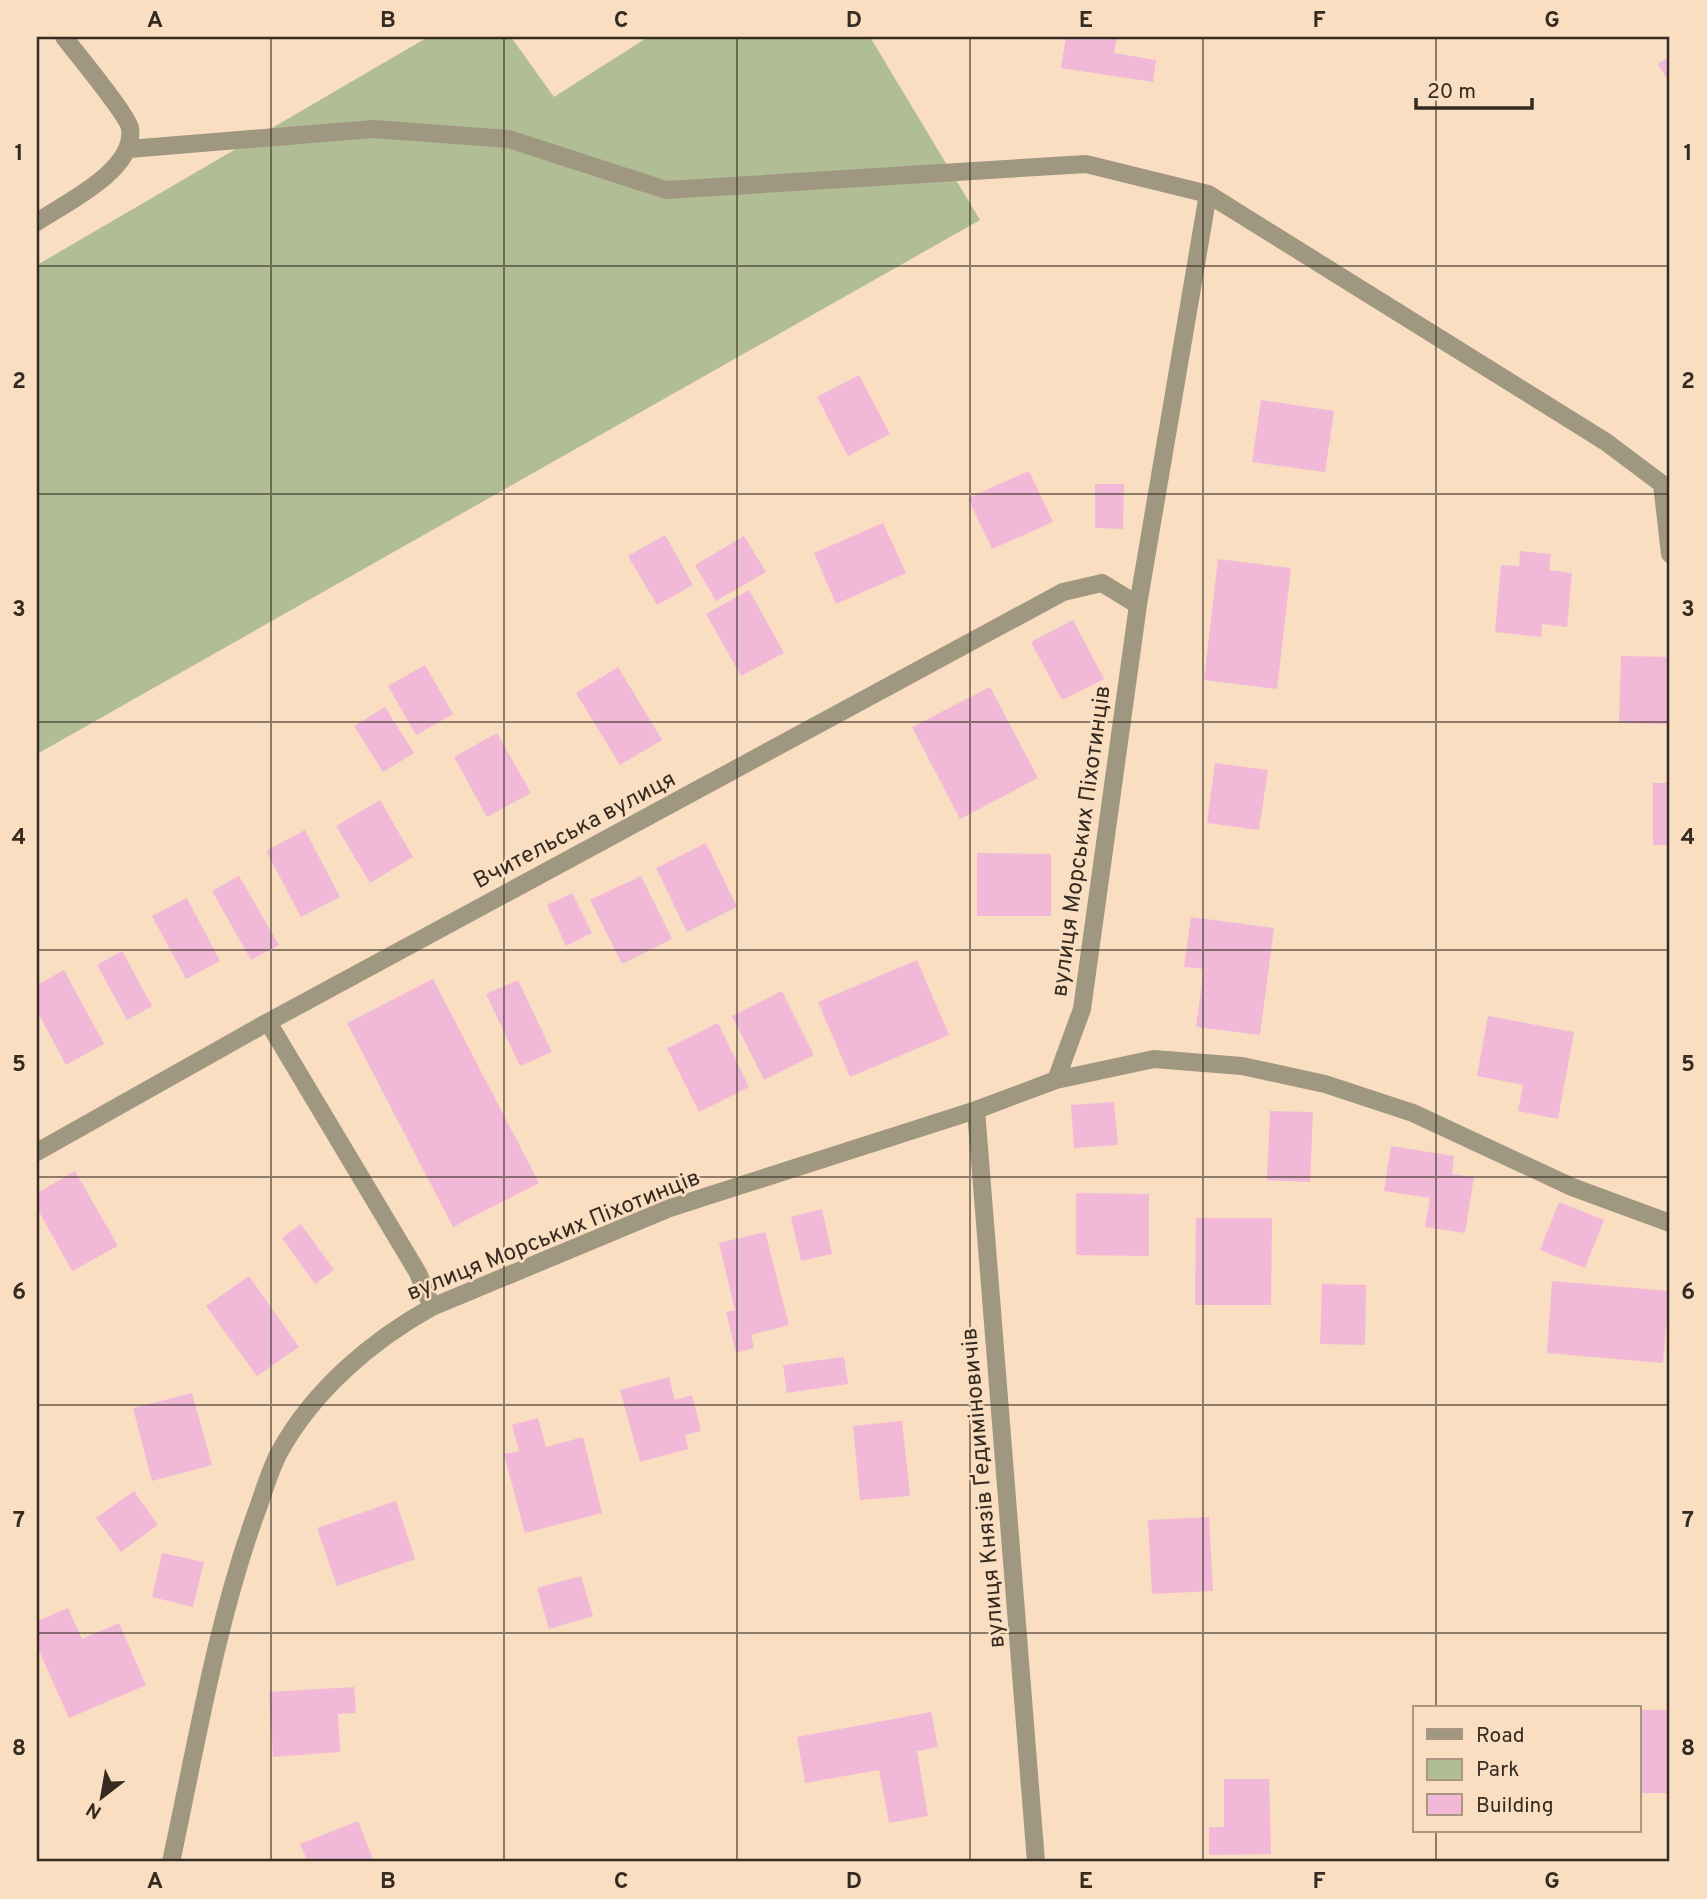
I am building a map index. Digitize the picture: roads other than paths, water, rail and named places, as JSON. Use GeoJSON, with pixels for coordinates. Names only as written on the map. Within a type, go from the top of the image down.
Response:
{"type":"FeatureCollection","features":[{"type":"Feature","properties":{"kind":"street"},"geometry":{"type":"LineString","coordinates":[[37,222],[114,170],[129,149],[130,126],[64,37]]}},
{"type":"Feature","properties":{"kind":"street"},"geometry":{"type":"LineString","coordinates":[[129,149],[373,129],[509,139],[666,190],[1086,164],[1208,194],[1606,442],[1662,484],[1670,554]]}},
{"type":"Feature","properties":{"kind":"street","name":"вулиця Морських Піхотинців"},"geometry":{"type":"LineString","coordinates":[[1056,1080],[1082,1009],[1100,863],[1138,605],[1208,194]]}},
{"type":"Feature","properties":{"kind":"street","name":"Вчительська вулиця"},"geometry":{"type":"LineString","coordinates":[[37,1152],[268,1022],[1063,592],[1102,583],[1138,605]]}},
{"type":"Feature","properties":{"kind":"street"},"geometry":{"type":"LineString","coordinates":[[268,1022],[418,1273],[432,1307]]}},
{"type":"Feature","properties":{"kind":"street","name":"вулиця Морських Піхотинців"},"geometry":{"type":"LineString","coordinates":[[171,1862],[222,1627],[243,1550],[279,1452],[318,1396],[395,1328],[432,1307],[670,1208],[976,1110],[1056,1080],[1154,1059],[1242,1066],[1325,1084],[1413,1113],[1572,1187],[1670,1223]]}},
{"type":"Feature","properties":{"kind":"street","name":"вулиця Князів Ґедиміновичів"},"geometry":{"type":"LineString","coordinates":[[976,1110],[1036,1862]]}}]}
